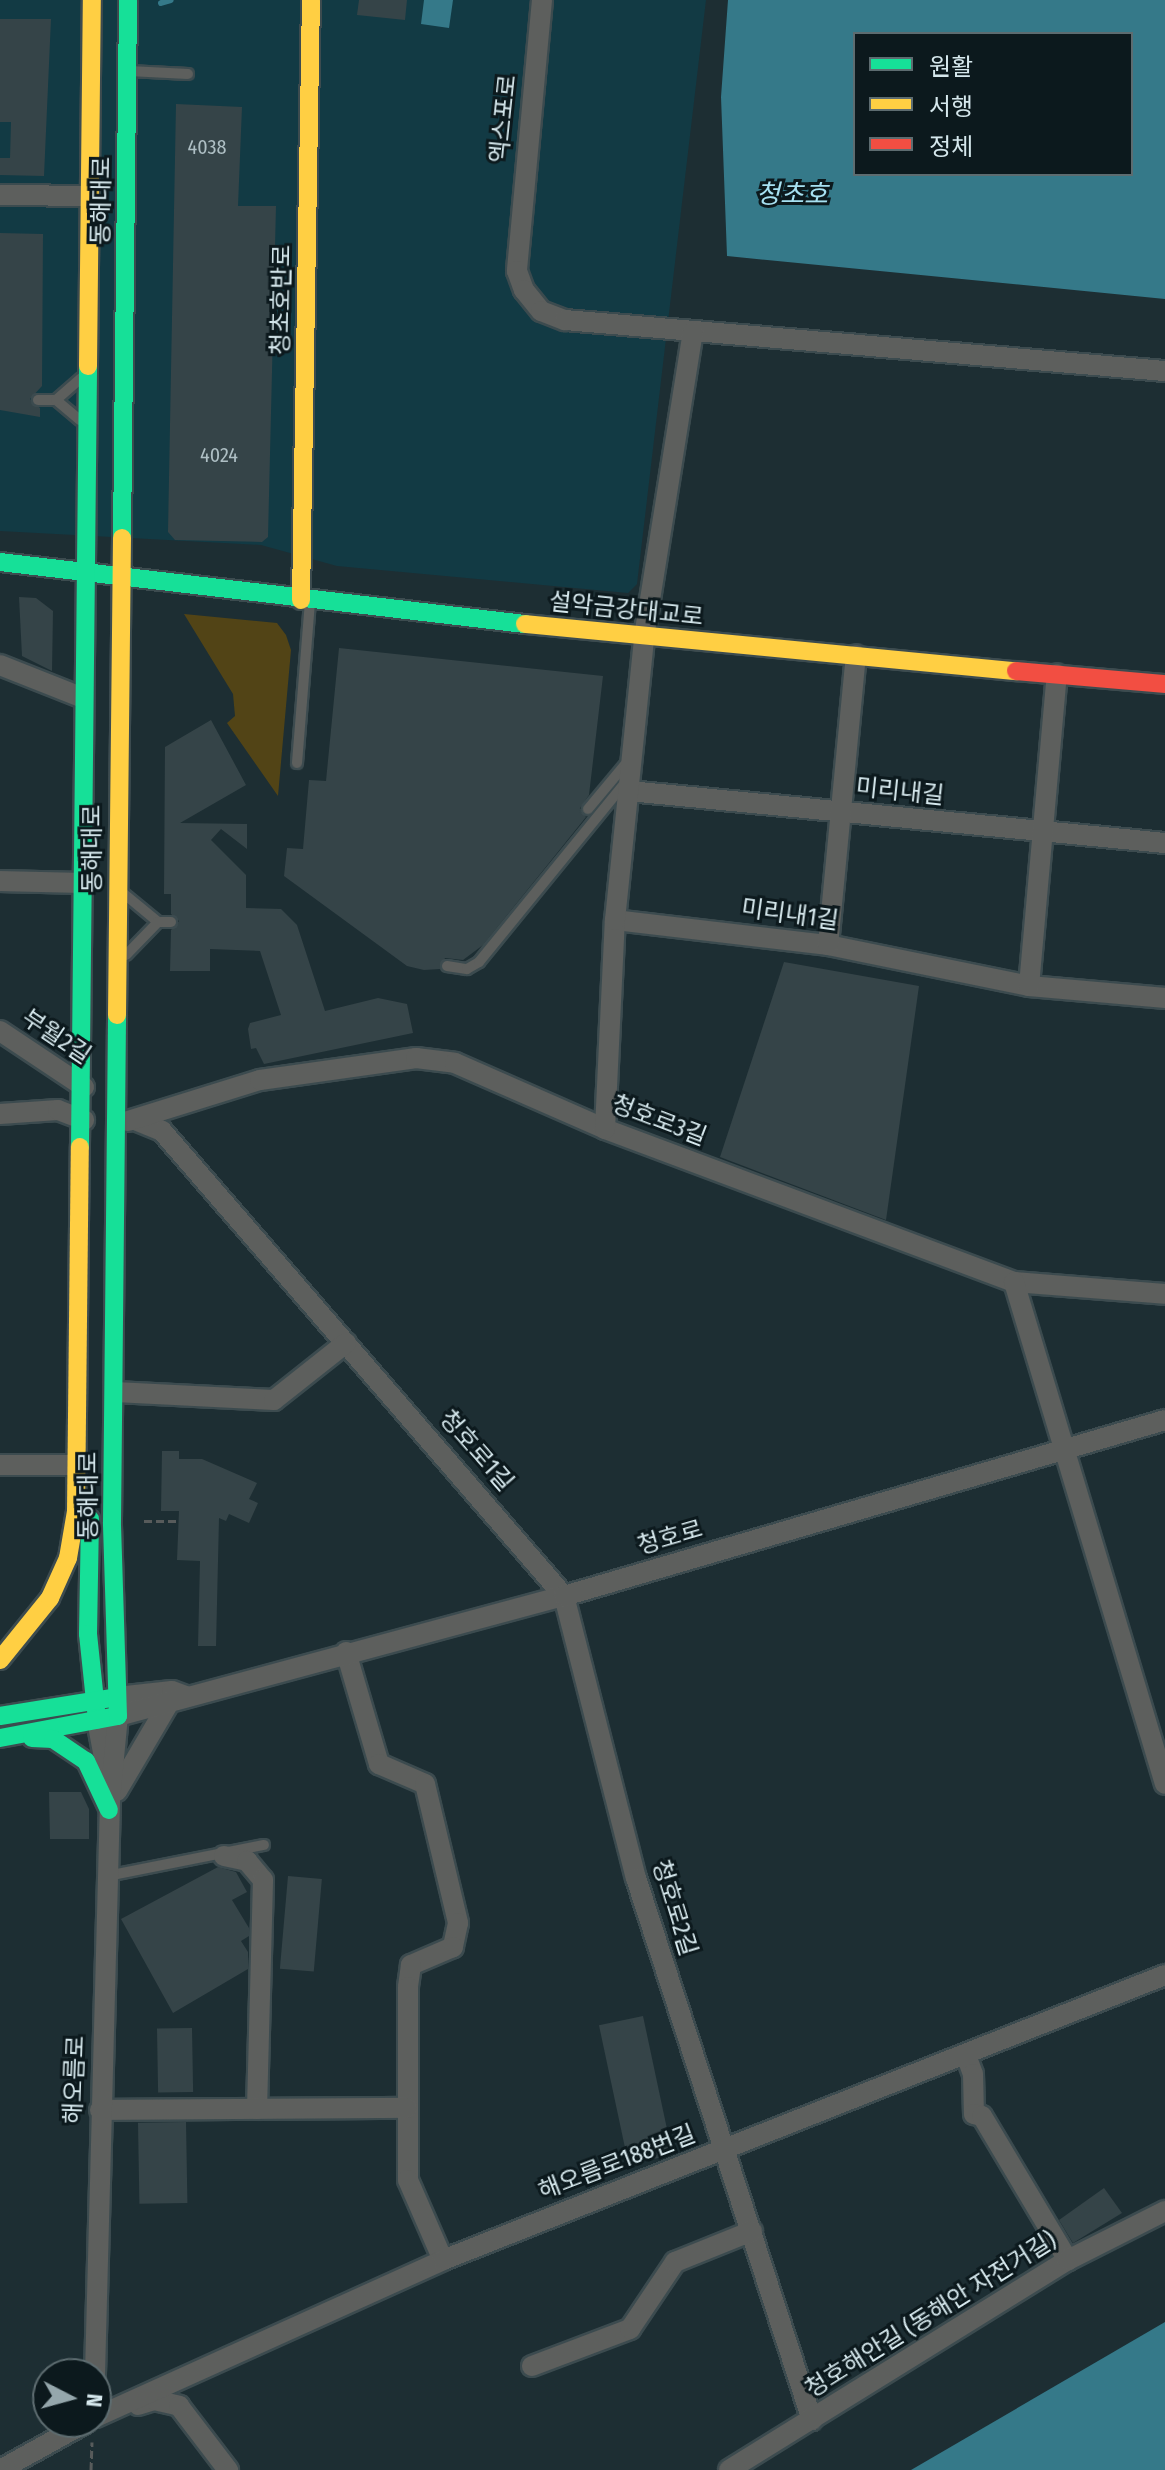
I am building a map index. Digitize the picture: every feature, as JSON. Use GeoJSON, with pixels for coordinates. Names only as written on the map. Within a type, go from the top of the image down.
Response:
{"type":"FeatureCollection","features":[{"type":"Feature","properties":{"kind":"main road","name":"동해대로"},"geometry":{"type":"LineString","coordinates":[[0,1660],[50,1598],[68,1558],[76,1465],[84,1120],[81,697],[92,0]]}},
{"type":"Feature","properties":{"kind":"main road","name":"동해대로"},"geometry":{"type":"LineString","coordinates":[[106,1708],[127,1121],[116,967],[128,0]]}},
{"type":"Feature","properties":{"kind":"main road","name":"청초호반로"},"geometry":{"type":"LineString","coordinates":[[306,601],[311,0]]}},
{"type":"Feature","properties":{"kind":"main road","name":"설악금강대교로"},"geometry":{"type":"LineString","coordinates":[[0,562],[84,569],[306,601],[644,637],[1165,684]]}},
{"type":"Feature","properties":{"kind":"main road"},"geometry":{"type":"LineString","coordinates":[[84,1120],[127,1121]]}},
{"type":"Feature","properties":{"kind":"main road","name":"동해대로"},"geometry":{"type":"LineString","coordinates":[[79,1362],[90,1426],[88,1634],[106,1708]]}},
{"type":"Feature","properties":{"kind":"main road"},"geometry":{"type":"LineString","coordinates":[[0,1716],[106,1708]]}},
{"type":"Feature","properties":{"kind":"main road"},"geometry":{"type":"LineString","coordinates":[[3,1738],[106,1708]]}},
{"type":"Feature","properties":{"kind":"main road"},"geometry":{"type":"LineString","coordinates":[[3,1738],[53,1739],[66,1745],[97,1776],[110,1800]]}},
{"type":"Feature","properties":{"kind":"street","name":"엑스포로"},"geometry":{"type":"LineString","coordinates":[[542,0],[518,244],[524,290],[552,317],[693,332],[1165,371]]}},
{"type":"Feature","properties":{"kind":"street"},"geometry":{"type":"LineString","coordinates":[[0,195],[89,196]]}},
{"type":"Feature","properties":{"kind":"street"},"geometry":{"type":"LineString","coordinates":[[605,1129],[615,920],[644,637],[693,332]]}},
{"type":"Feature","properties":{"kind":"street"},"geometry":{"type":"LineString","coordinates":[[828,945],[856,655]]}},
{"type":"Feature","properties":{"kind":"street"},"geometry":{"type":"LineString","coordinates":[[0,665],[81,697]]}},
{"type":"Feature","properties":{"kind":"street"},"geometry":{"type":"LineString","coordinates":[[1029,986],[1057,674]]}},
{"type":"Feature","properties":{"kind":"street","name":"미리내길"},"geometry":{"type":"LineString","coordinates":[[631,774],[842,812],[1165,843]]}},
{"type":"Feature","properties":{"kind":"street"},"geometry":{"type":"LineString","coordinates":[[0,881],[84,883]]}},
{"type":"Feature","properties":{"kind":"street","name":"미리내1길"},"geometry":{"type":"LineString","coordinates":[[615,920],[828,945],[1029,986],[1165,998]]}},
{"type":"Feature","properties":{"kind":"street","name":"부월2길"},"geometry":{"type":"LineString","coordinates":[[0,1031],[84,1087]]}},
{"type":"Feature","properties":{"kind":"street","name":"청호로3길"},"geometry":{"type":"LineString","coordinates":[[127,1121],[260,1080],[416,1058],[455,1063],[605,1129],[1014,1282],[1165,1294]]}},
{"type":"Feature","properties":{"kind":"street"},"geometry":{"type":"LineString","coordinates":[[0,1114],[58,1110],[84,1120]]}},
{"type":"Feature","properties":{"kind":"street","name":"청호로1길"},"geometry":{"type":"LineString","coordinates":[[127,1121],[162,1131],[564,1596]]}},
{"type":"Feature","properties":{"kind":"street"},"geometry":{"type":"LineString","coordinates":[[1014,1282],[1165,1784]]}},
{"type":"Feature","properties":{"kind":"street"},"geometry":{"type":"LineString","coordinates":[[115,1392],[274,1400],[346,1343]]}},
{"type":"Feature","properties":{"kind":"street","name":"청호로"},"geometry":{"type":"LineString","coordinates":[[106,1708],[167,1706],[186,1696],[564,1596],[1165,1420]]}},
{"type":"Feature","properties":{"kind":"street"},"geometry":{"type":"LineString","coordinates":[[0,1465],[76,1465]]}},
{"type":"Feature","properties":{"kind":"street","name":"청호로2길"},"geometry":{"type":"LineString","coordinates":[[564,1596],[636,1878],[812,2420]]}},
{"type":"Feature","properties":{"kind":"street"},"geometry":{"type":"LineString","coordinates":[[346,1652],[379,1764],[425,1784],[458,1923],[453,1947],[411,1965],[408,2180],[443,2260]]}},
{"type":"Feature","properties":{"kind":"street","name":"청호로"},"geometry":{"type":"LineString","coordinates":[[106,1708],[172,1691],[186,1696]]}},
{"type":"Feature","properties":{"kind":"street"},"geometry":{"type":"LineString","coordinates":[[110,1800],[167,1706]]}},
{"type":"Feature","properties":{"kind":"street","name":"해오름로"},"geometry":{"type":"LineString","coordinates":[[95,2358],[110,1800],[103,1771],[106,1708]]}},
{"type":"Feature","properties":{"kind":"street"},"geometry":{"type":"LineString","coordinates":[[224,1856],[247,1861],[263,1880],[257,2109]]}},
{"type":"Feature","properties":{"kind":"street","name":"해오름로188번길"},"geometry":{"type":"LineString","coordinates":[[112,2415],[443,2260],[1165,1975]]}},
{"type":"Feature","properties":{"kind":"street"},"geometry":{"type":"LineString","coordinates":[[966,2055],[973,2074],[974,2114],[982,2116],[1068,2260]]}},
{"type":"Feature","properties":{"kind":"street"},"geometry":{"type":"LineString","coordinates":[[100,2110],[407,2108]]}},
{"type":"Feature","properties":{"kind":"street","name":"청호해안길 (동해안 자전거길)"},"geometry":{"type":"LineString","coordinates":[[729,2470],[1068,2260],[1165,2211]]}},
{"type":"Feature","properties":{"kind":"street"},"geometry":{"type":"LineString","coordinates":[[532,2366],[630,2329],[675,2262],[752,2231]]}},
{"type":"Feature","properties":{"kind":"street"},"geometry":{"type":"LineString","coordinates":[[112,2417],[154,2400],[179,2406],[228,2470]]}},
{"type":"Feature","properties":{"kind":"street"},"geometry":{"type":"LineString","coordinates":[[0,2470],[65,2438]]}},
{"type":"Feature","properties":{"kind":"lane"},"geometry":{"type":"LineString","coordinates":[[127,71],[188,74]]}},
{"type":"Feature","properties":{"kind":"lane"},"geometry":{"type":"LineString","coordinates":[[56,400],[88,369]]}},
{"type":"Feature","properties":{"kind":"lane"},"geometry":{"type":"LineString","coordinates":[[38,400],[56,400],[87,427]]}},
{"type":"Feature","properties":{"kind":"lane"},"geometry":{"type":"LineString","coordinates":[[297,763],[306,601]]}},
{"type":"Feature","properties":{"kind":"lane"},"geometry":{"type":"LineString","coordinates":[[588,809],[631,774]]}},
{"type":"Feature","properties":{"kind":"lane"},"geometry":{"type":"LineString","coordinates":[[447,966],[467,969],[479,962],[631,774]]}},
{"type":"Feature","properties":{"kind":"lane"},"geometry":{"type":"LineString","coordinates":[[117,888],[158,922],[171,922]]}},
{"type":"Feature","properties":{"kind":"lane"},"geometry":{"type":"LineString","coordinates":[[116,967],[158,922]]}},
{"type":"Feature","properties":{"kind":"lane"},"geometry":{"type":"LineString","coordinates":[[107,1876],[224,1856],[264,1845]]}},
{"type":"Feature","properties":{"kind":"path"},"geometry":{"type":"LineString","coordinates":[[144,1521],[178,1521]]}},
{"type":"Feature","properties":{"kind":"path"},"geometry":{"type":"LineString","coordinates":[[91,2470],[92,2438]]}},
{"type":"Feature","properties":{"kind":"shaded area"},"geometry":{"type":"Polygon","coordinates":[[[0,0],[706,0],[637,584],[628,593],[337,566],[261,545],[0,531],[0,0]]]}},
{"type":"Feature","properties":{"kind":"shaded area"},"geometry":{"type":"Polygon","coordinates":[[[184,614],[277,623],[286,635],[291,650],[278,796],[227,723],[235,716],[233,694],[184,614]]]}},
{"type":"Feature","properties":{"kind":"water"},"geometry":{"type":"Polygon","coordinates":[[[424,0],[453,0],[449,28],[421,24],[424,0]]]}},
{"type":"Feature","properties":{"kind":"water","name":"청초호"},"geometry":{"type":"Polygon","coordinates":[[[728,0],[1165,0],[1165,299],[727,256],[721,97],[728,0]]]}},
{"type":"Feature","properties":{"kind":"water"},"geometry":{"type":"Polygon","coordinates":[[[1165,2322],[1165,2470],[911,2470],[1165,2322]]]}},
{"type":"Feature","properties":{"kind":"building"},"geometry":{"type":"Polygon","coordinates":[[[359,0],[407,0],[405,20],[357,15],[359,0]]]}},
{"type":"Feature","properties":{"kind":"building"},"geometry":{"type":"Polygon","coordinates":[[[0,19],[51,19],[44,176],[0,175],[0,158],[10,158],[11,122],[0,122],[0,19]]]}},
{"type":"Feature","properties":{"kind":"building"},"geometry":{"type":"Polygon","coordinates":[[[176,104],[242,107],[238,206],[276,206],[268,537],[262,542],[175,540],[168,532],[176,104]]]}},
{"type":"Feature","properties":{"kind":"building"},"geometry":{"type":"Polygon","coordinates":[[[0,233],[43,234],[42,386],[30,399],[40,408],[40,417],[0,410],[0,233]]]}},
{"type":"Feature","properties":{"kind":"building"},"geometry":{"type":"Polygon","coordinates":[[[19,597],[36,598],[53,611],[52,671],[22,656],[19,597]]]}},
{"type":"Feature","properties":{"kind":"building"},"geometry":{"type":"Polygon","coordinates":[[[339,648],[603,676],[589,795],[580,808],[586,817],[483,945],[463,960],[445,958],[440,969],[424,970],[407,966],[284,876],[287,848],[303,849],[309,780],[326,781],[339,648]]]}},
{"type":"Feature","properties":{"kind":"building"},"geometry":{"type":"Polygon","coordinates":[[[211,720],[246,785],[180,823],[247,824],[247,849],[221,829],[211,840],[246,875],[246,908],[281,909],[297,925],[325,1011],[378,998],[407,1004],[413,1033],[264,1064],[256,1048],[251,1049],[250,1023],[281,1015],[260,951],[210,949],[210,971],[170,971],[171,930],[179,921],[171,914],[171,894],[164,894],[165,747],[211,720]]]}},
{"type":"Feature","properties":{"kind":"building"},"geometry":{"type":"Polygon","coordinates":[[[784,962],[919,986],[886,1220],[720,1157],[784,962]]]}},
{"type":"Feature","properties":{"kind":"building"},"geometry":{"type":"Polygon","coordinates":[[[162,1451],[179,1451],[179,1459],[202,1459],[257,1483],[249,1499],[258,1503],[249,1523],[229,1514],[226,1521],[219,1518],[216,1646],[198,1646],[200,1561],[177,1560],[179,1511],[161,1511],[162,1451]]]}},
{"type":"Feature","properties":{"kind":"building"},"geometry":{"type":"Polygon","coordinates":[[[49,1792],[81,1792],[89,1809],[89,1839],[50,1839],[49,1792]]]}},
{"type":"Feature","properties":{"kind":"building"},"geometry":{"type":"Polygon","coordinates":[[[218,1867],[236,1872],[247,1892],[232,1900],[249,1928],[249,1936],[241,1941],[248,1952],[248,1969],[173,2013],[121,1919],[218,1867]]]}},
{"type":"Feature","properties":{"kind":"building"},"geometry":{"type":"Polygon","coordinates":[[[288,1876],[322,1879],[314,1972],[280,1969],[288,1876]]]}},
{"type":"Feature","properties":{"kind":"building"},"geometry":{"type":"Polygon","coordinates":[[[643,2016],[673,2155],[629,2164],[599,2025],[643,2016]]]}},
{"type":"Feature","properties":{"kind":"building"},"geometry":{"type":"Polygon","coordinates":[[[192,2028],[193,2092],[158,2093],[157,2029],[192,2028]]]}},
{"type":"Feature","properties":{"kind":"building"},"geometry":{"type":"Polygon","coordinates":[[[186,2122],[187,2203],[139,2204],[138,2123],[186,2122]]]}},
{"type":"Feature","properties":{"kind":"building"},"geometry":{"type":"Polygon","coordinates":[[[1104,2188],[1122,2213],[1073,2243],[1059,2220],[1104,2188]]]}},
{"type":"Feature","properties":{"kind":"waterway"},"geometry":{"type":"LineString","coordinates":[[161,3],[171,0]]}},
{"type":"Feature","properties":{"kind":"traffic: fast"},"geometry":{"type":"LineString","coordinates":[[122,538],[128,0]]}},
{"type":"Feature","properties":{"kind":"traffic: fast"},"geometry":{"type":"LineString","coordinates":[[80,1147],[88,366]]}},
{"type":"Feature","properties":{"kind":"traffic: fast"},"geometry":{"type":"LineString","coordinates":[[0,562],[525,624]]}},
{"type":"Feature","properties":{"kind":"traffic: fast"},"geometry":{"type":"LineString","coordinates":[[0,1738],[118,1716],[112,1522],[117,1015]]}},
{"type":"Feature","properties":{"kind":"traffic: fast"},"geometry":{"type":"LineString","coordinates":[[90,1519],[88,1634],[97,1720]]}},
{"type":"Feature","properties":{"kind":"traffic: fast"},"geometry":{"type":"LineString","coordinates":[[0,1716],[111,1698]]}},
{"type":"Feature","properties":{"kind":"traffic: fast"},"geometry":{"type":"LineString","coordinates":[[32,1738],[53,1739],[86,1761],[109,1810]]}},
{"type":"Feature","properties":{"kind":"traffic: slow"},"geometry":{"type":"LineString","coordinates":[[88,366],[92,0]]}},
{"type":"Feature","properties":{"kind":"traffic: slow"},"geometry":{"type":"LineString","coordinates":[[301,600],[311,0]]}},
{"type":"Feature","properties":{"kind":"traffic: slow"},"geometry":{"type":"LineString","coordinates":[[117,1015],[122,538]]}},
{"type":"Feature","properties":{"kind":"traffic: slow"},"geometry":{"type":"LineString","coordinates":[[525,624],[1016,671]]}},
{"type":"Feature","properties":{"kind":"traffic: slow"},"geometry":{"type":"LineString","coordinates":[[0,1660],[50,1598],[68,1558],[76,1511],[80,1147]]}},
{"type":"Feature","properties":{"kind":"traffic: jam"},"geometry":{"type":"LineString","coordinates":[[1016,671],[1165,684]]}}]}
